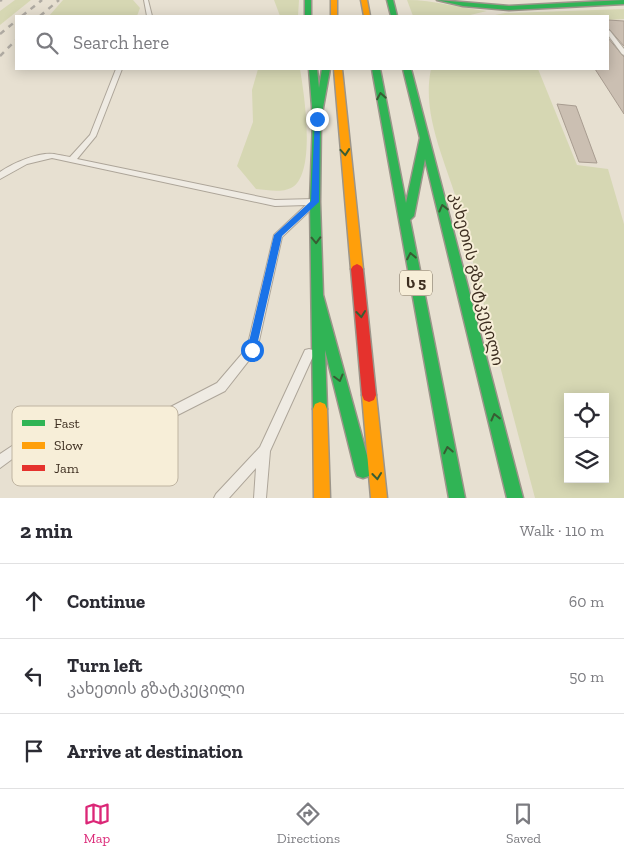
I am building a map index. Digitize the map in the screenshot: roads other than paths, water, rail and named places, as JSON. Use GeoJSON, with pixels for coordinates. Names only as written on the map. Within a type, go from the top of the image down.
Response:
{"type":"FeatureCollection","features":[{"type":"Feature","properties":{"kind":"main road"},"geometry":{"type":"LineString","coordinates":[[308,0],[308,15]]}},
{"type":"Feature","properties":{"kind":"main road"},"geometry":{"type":"LineString","coordinates":[[334,0],[334,15]]}},
{"type":"Feature","properties":{"kind":"main road"},"geometry":{"type":"LineString","coordinates":[[364,0],[367,15]]}},
{"type":"Feature","properties":{"kind":"main road"},"geometry":{"type":"LineString","coordinates":[[390,0],[394,15]]}},
{"type":"Feature","properties":{"kind":"main road"},"geometry":{"type":"LineString","coordinates":[[440,0],[465,6],[509,9],[624,2]]}},
{"type":"Feature","properties":{"kind":"main road"},"geometry":{"type":"LineString","coordinates":[[484,15],[509,9]]}},
{"type":"Feature","properties":{"kind":"main road"},"geometry":{"type":"LineString","coordinates":[[313,70],[317,119],[315,202],[322,498]]}},
{"type":"Feature","properties":{"kind":"main road"},"geometry":{"type":"LineString","coordinates":[[317,119],[326,70]]}},
{"type":"Feature","properties":{"kind":"main road"},"geometry":{"type":"LineString","coordinates":[[338,70],[379,498]]}},
{"type":"Feature","properties":{"kind":"main road","name":"ს 5"},"geometry":{"type":"LineString","coordinates":[[376,70],[457,498]]}},
{"type":"Feature","properties":{"kind":"main road","name":"კახეთის გზატკეცილი"},"geometry":{"type":"LineString","coordinates":[[407,70],[515,498]]}},
{"type":"Feature","properties":{"kind":"main road"},"geometry":{"type":"LineString","coordinates":[[415,101],[415,87],[420,70]]}},
{"type":"Feature","properties":{"kind":"main road"},"geometry":{"type":"LineString","coordinates":[[406,229],[424,135]]}},
{"type":"Feature","properties":{"kind":"main road"},"geometry":{"type":"LineString","coordinates":[[318,297],[370,498]]}},
{"type":"Feature","properties":{"kind":"lane"},"geometry":{"type":"LineString","coordinates":[[146,0],[150,15]]}},
{"type":"Feature","properties":{"kind":"lane"},"geometry":{"type":"LineString","coordinates":[[609,33],[624,53]]}},
{"type":"Feature","properties":{"kind":"lane"},"geometry":{"type":"LineString","coordinates":[[72,160],[93,136],[119,70]]}},
{"type":"Feature","properties":{"kind":"lane"},"geometry":{"type":"LineString","coordinates":[[0,176],[16,164],[30,159],[52,156],[275,203],[315,202]]}},
{"type":"Feature","properties":{"kind":"lane"},"geometry":{"type":"LineString","coordinates":[[178,409],[221,387],[252,350],[278,235],[315,202]]}},
{"type":"Feature","properties":{"kind":"lane"},"geometry":{"type":"LineString","coordinates":[[220,498],[264,451],[318,334]]}},
{"type":"Feature","properties":{"kind":"lane"},"geometry":{"type":"LineString","coordinates":[[260,498],[264,451]]}},
{"type":"Feature","properties":{"kind":"lane"},"geometry":{"type":"LineString","coordinates":[[0,462],[12,452]]}},
{"type":"Feature","properties":{"kind":"railway"},"geometry":{"type":"LineString","coordinates":[[23,15],[42,0]]}},
{"type":"Feature","properties":{"kind":"railway"},"geometry":{"type":"LineString","coordinates":[[41,15],[59,0]]}},
{"type":"Feature","properties":{"kind":"railway"},"geometry":{"type":"LineString","coordinates":[[0,34],[15,22]]}},
{"type":"Feature","properties":{"kind":"railway"},"geometry":{"type":"LineString","coordinates":[[0,56],[15,41]]}}]}
